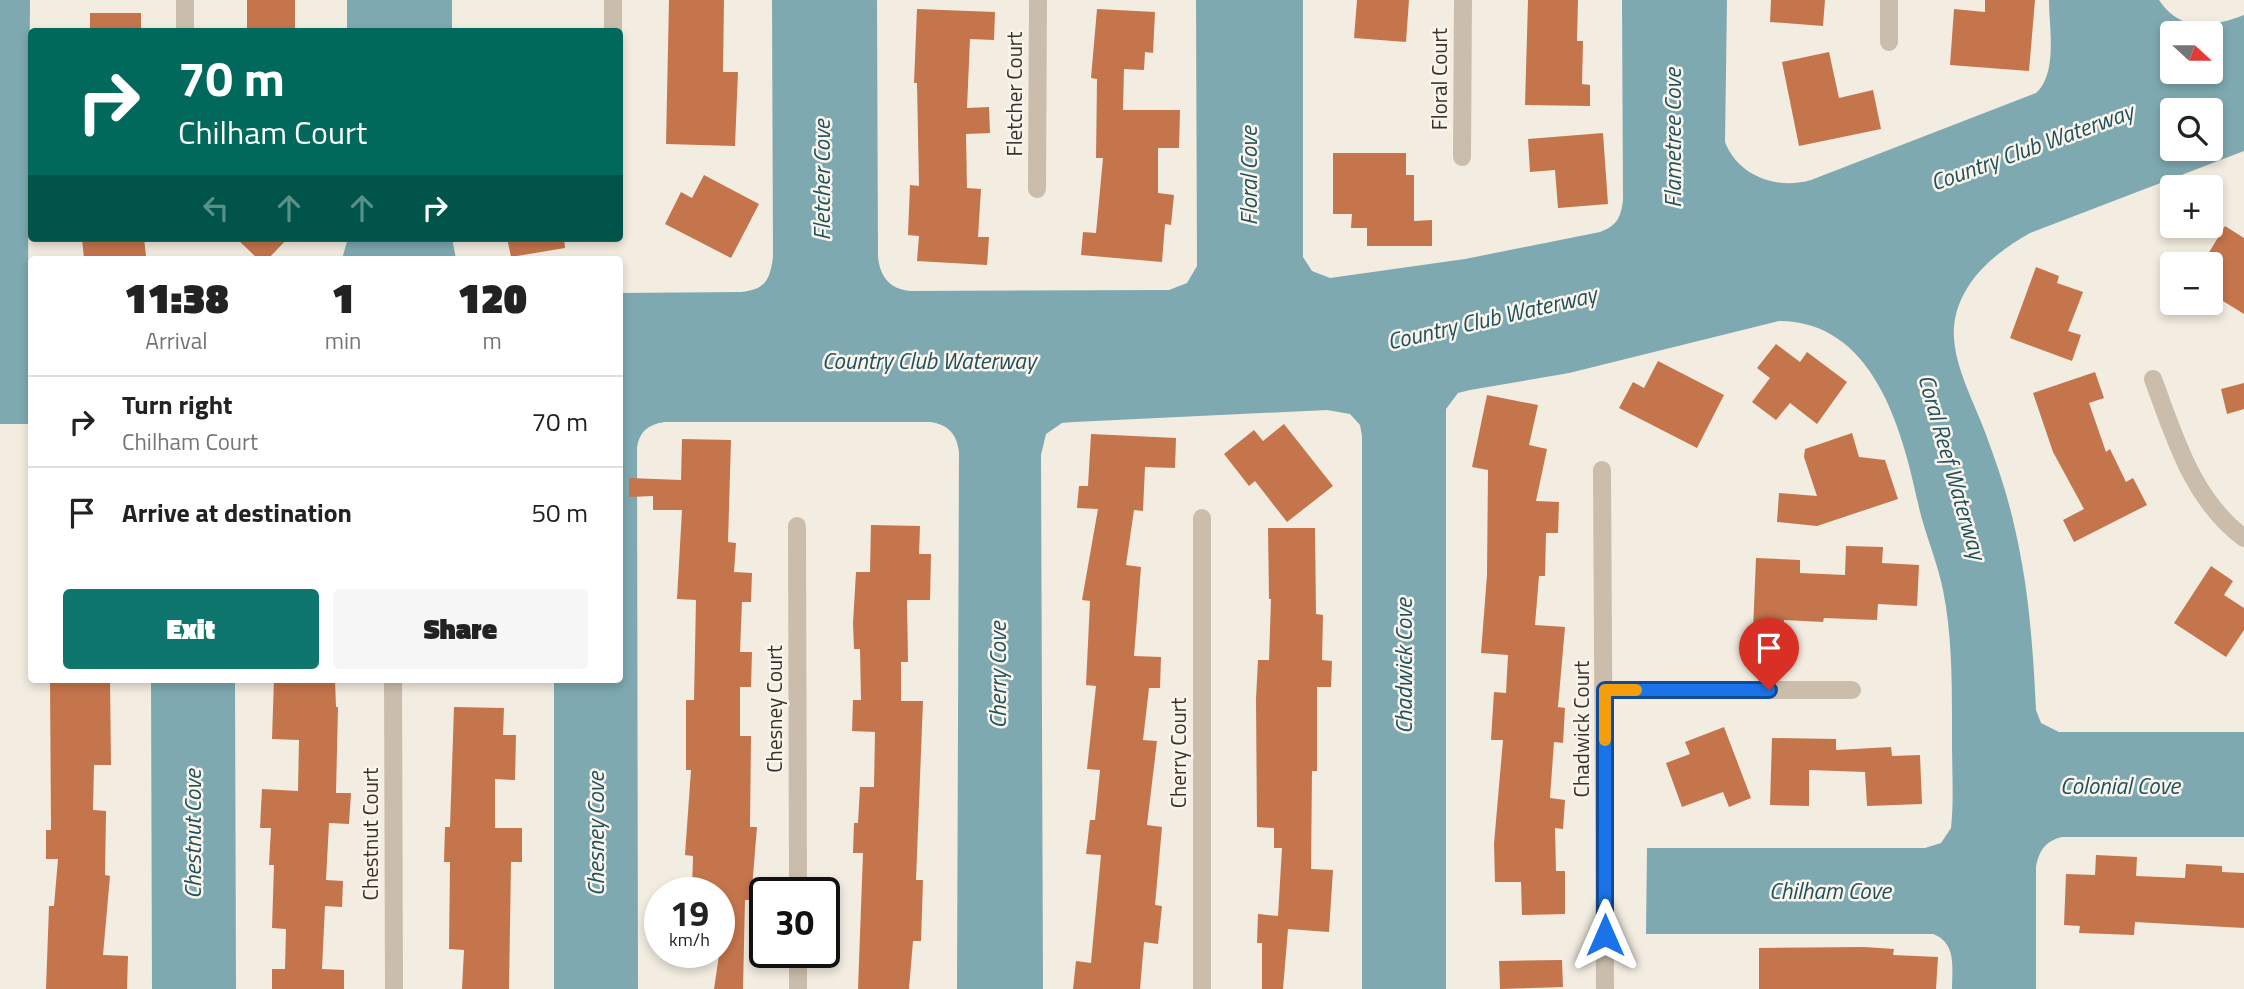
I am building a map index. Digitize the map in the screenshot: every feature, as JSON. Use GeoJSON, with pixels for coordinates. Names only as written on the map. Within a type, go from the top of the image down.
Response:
{"type":"FeatureCollection","features":[{"type":"Feature","properties":{"kind":"street"},"geometry":{"type":"LineString","coordinates":[[185,0],[185,28]]}},
{"type":"Feature","properties":{"kind":"street"},"geometry":{"type":"LineString","coordinates":[[613,0],[613,28]]}},
{"type":"Feature","properties":{"kind":"street","name":"Fletcher Court"},"geometry":{"type":"LineString","coordinates":[[1038,0],[1038,189]]}},
{"type":"Feature","properties":{"kind":"street","name":"Floral Court"},"geometry":{"type":"LineString","coordinates":[[1462,158],[1463,0]]}},
{"type":"Feature","properties":{"kind":"street"},"geometry":{"type":"LineString","coordinates":[[1889,0],[1889,42]]}},
{"type":"Feature","properties":{"kind":"street"},"geometry":{"type":"LineString","coordinates":[[2153,379],[2191,475],[2214,510],[2244,538]]}},
{"type":"Feature","properties":{"kind":"street","name":"Chadwick Court"},"geometry":{"type":"LineString","coordinates":[[1602,470],[1605,989]]}},
{"type":"Feature","properties":{"kind":"street","name":"Cherry Court"},"geometry":{"type":"LineString","coordinates":[[1202,518],[1202,989]]}},
{"type":"Feature","properties":{"kind":"street","name":"Chesney Court"},"geometry":{"type":"LineString","coordinates":[[797,526],[798,877]]}},
{"type":"Feature","properties":{"kind":"street","name":"Chestnut Court"},"geometry":{"type":"LineString","coordinates":[[393,683],[394,989]]}},
{"type":"Feature","properties":{"kind":"street"},"geometry":{"type":"LineString","coordinates":[[1605,690],[1852,690]]}},
{"type":"Feature","properties":{"kind":"street"},"geometry":{"type":"LineString","coordinates":[[798,968],[798,989]]}},
{"type":"Feature","properties":{"kind":"water"},"geometry":{"type":"Polygon","coordinates":[[[0,0],[30,0],[28,424],[0,424],[0,0]]]}},
{"type":"Feature","properties":{"kind":"water"},"geometry":{"type":"Polygon","coordinates":[[[347,0],[452,0],[452,28],[347,28],[347,0]]]}},
{"type":"Feature","properties":{"kind":"water"},"geometry":{"type":"Polygon","coordinates":[[[772,0],[877,0],[878,257],[887,281],[897,288],[910,291],[1169,290],[1187,283],[1197,266],[1196,0],[1303,0],[1303,257],[1312,271],[1330,278],[1465,259],[1600,232],[1614,224],[1623,200],[1622,0],[1727,0],[1725,142],[1739,164],[1749,172],[1760,178],[1785,183],[1811,180],[2036,93],[2043,84],[2050,62],[2049,0],[2159,0],[2168,11],[2184,21],[2160,21],[2160,84],[2223,84],[2223,21],[2244,15],[2244,151],[2223,159],[2223,98],[2160,98],[2160,161],[2218,161],[2181,175],[2160,175],[2160,183],[2030,233],[2017,241],[1993,258],[1973,279],[1959,305],[1954,333],[1958,362],[1998,468],[2015,529],[2030,619],[2036,710],[2041,723],[2059,732],[2244,732],[2244,837],[2062,837],[2047,844],[2036,867],[2036,989],[1952,989],[1950,950],[1941,938],[1933,934],[1646,934],[1647,848],[1925,848],[1941,843],[1951,828],[1952,686],[1946,609],[1903,443],[1878,384],[1860,359],[1838,339],[1811,326],[1779,321],[1569,373],[1458,393],[1446,409],[1446,989],[1362,989],[1362,436],[1360,425],[1350,414],[1327,410],[1074,422],[1062,423],[1046,434],[1041,455],[1043,989],[957,989],[959,452],[954,436],[947,428],[931,422],[665,422],[649,427],[642,433],[637,448],[638,989],[554,989],[554,683],[623,683],[623,293],[741,292],[756,289],[768,278],[773,257],[772,0]]]}},
{"type":"Feature","properties":{"kind":"water"},"geometry":{"type":"Polygon","coordinates":[[[347,242],[453,242],[455,256],[343,256],[347,242]]]}},
{"type":"Feature","properties":{"kind":"water","name":"Chestnut Cove"},"geometry":{"type":"Polygon","coordinates":[[[151,683],[235,683],[236,989],[152,989],[151,683]]]}},
{"type":"Feature","properties":{"kind":"building"},"geometry":{"type":"Polygon","coordinates":[[[247,0],[295,0],[295,28],[247,28],[247,0]]]}},
{"type":"Feature","properties":{"kind":"building"},"geometry":{"type":"Polygon","coordinates":[[[669,0],[724,0],[723,72],[738,72],[735,146],[666,144],[669,0]]]}},
{"type":"Feature","properties":{"kind":"building"},"geometry":{"type":"Polygon","coordinates":[[[1357,0],[1409,0],[1406,42],[1354,38],[1357,0]]]}},
{"type":"Feature","properties":{"kind":"building"},"geometry":{"type":"Polygon","coordinates":[[[1528,0],[1578,0],[1577,41],[1583,41],[1582,84],[1590,85],[1590,106],[1525,105],[1528,0]]]}},
{"type":"Feature","properties":{"kind":"building"},"geometry":{"type":"Polygon","coordinates":[[[1771,0],[1825,0],[1823,26],[1770,22],[1771,0]]]}},
{"type":"Feature","properties":{"kind":"building"},"geometry":{"type":"Polygon","coordinates":[[[1985,0],[2035,0],[2029,71],[1950,65],[1954,9],[1985,12],[1985,0]]]}},
{"type":"Feature","properties":{"kind":"building"},"geometry":{"type":"Polygon","coordinates":[[[917,9],[995,12],[994,40],[970,39],[967,108],[989,107],[990,133],[966,134],[967,188],[981,189],[978,237],[989,237],[987,265],[917,261],[919,236],[908,235],[910,185],[919,186],[917,83],[914,83],[917,9]]]}},
{"type":"Feature","properties":{"kind":"building"},"geometry":{"type":"Polygon","coordinates":[[[1097,9],[1155,12],[1153,53],[1145,52],[1144,70],[1124,69],[1123,110],[1180,110],[1179,148],[1158,148],[1158,193],[1174,195],[1171,225],[1165,224],[1162,262],[1081,255],[1083,232],[1096,233],[1103,158],[1096,158],[1097,79],[1091,78],[1097,9]]]}},
{"type":"Feature","properties":{"kind":"building"},"geometry":{"type":"Polygon","coordinates":[[[90,13],[141,13],[141,28],[90,28],[90,13]]]}},
{"type":"Feature","properties":{"kind":"building"},"geometry":{"type":"Polygon","coordinates":[[[1829,52],[1839,98],[1873,90],[1881,129],[1799,146],[1782,62],[1829,52]]]}},
{"type":"Feature","properties":{"kind":"building"},"geometry":{"type":"Polygon","coordinates":[[[1603,133],[1608,204],[1558,208],[1555,170],[1530,172],[1528,139],[1603,133]]]}},
{"type":"Feature","properties":{"kind":"building"},"geometry":{"type":"Polygon","coordinates":[[[1333,153],[1406,153],[1406,175],[1414,175],[1414,221],[1432,220],[1432,246],[1367,246],[1367,228],[1351,228],[1352,214],[1333,214],[1333,153]]]}},
{"type":"Feature","properties":{"kind":"building"},"geometry":{"type":"Polygon","coordinates":[[[704,175],[759,204],[731,258],[665,224],[681,192],[692,198],[704,175]]]}},
{"type":"Feature","properties":{"kind":"building"},"geometry":{"type":"Polygon","coordinates":[[[2225,226],[2244,238],[2244,314],[2223,301],[2223,252],[2209,252],[2218,238],[2223,238],[2225,226]]]}},
{"type":"Feature","properties":{"kind":"building"},"geometry":{"type":"Polygon","coordinates":[[[82,242],[144,242],[146,256],[84,256],[82,242]]]}},
{"type":"Feature","properties":{"kind":"building"},"geometry":{"type":"Polygon","coordinates":[[[240,242],[284,242],[271,256],[255,256],[240,242]]]}},
{"type":"Feature","properties":{"kind":"building"},"geometry":{"type":"Polygon","coordinates":[[[508,242],[564,242],[565,248],[511,256],[508,242]]]}},
{"type":"Feature","properties":{"kind":"building"},"geometry":{"type":"Polygon","coordinates":[[[2036,267],[2059,276],[2057,283],[2083,292],[2068,331],[2081,335],[2072,361],[2010,338],[2036,267]]]}},
{"type":"Feature","properties":{"kind":"building"},"geometry":{"type":"Polygon","coordinates":[[[1776,344],[1800,362],[1807,352],[1847,382],[1817,424],[1790,403],[1776,420],[1752,402],[1770,378],[1757,368],[1776,344]]]}},
{"type":"Feature","properties":{"kind":"building"},"geometry":{"type":"Polygon","coordinates":[[[1658,361],[1724,395],[1697,448],[1619,408],[1633,382],[1644,388],[1658,361]]]}},
{"type":"Feature","properties":{"kind":"building"},"geometry":{"type":"Polygon","coordinates":[[[2095,372],[2104,398],[2089,403],[2106,452],[2110,449],[2126,482],[2133,478],[2147,505],[2074,542],[2063,520],[2084,509],[2053,452],[2033,393],[2095,372]]]}},
{"type":"Feature","properties":{"kind":"building"},"geometry":{"type":"Polygon","coordinates":[[[2244,383],[2244,409],[2227,414],[2221,389],[2244,383]]]}},
{"type":"Feature","properties":{"kind":"building"},"geometry":{"type":"Polygon","coordinates":[[[1487,395],[1538,405],[1529,445],[1547,449],[1536,501],[1559,502],[1558,533],[1546,533],[1545,576],[1539,576],[1535,625],[1565,627],[1558,707],[1565,708],[1563,743],[1554,742],[1550,798],[1565,800],[1563,829],[1555,828],[1556,871],[1565,871],[1565,914],[1522,915],[1521,882],[1495,882],[1494,844],[1503,740],[1491,740],[1494,692],[1506,693],[1508,655],[1481,653],[1487,575],[1488,470],[1472,467],[1487,395]]]}},
{"type":"Feature","properties":{"kind":"building"},"geometry":{"type":"Polygon","coordinates":[[[1284,424],[1333,486],[1287,522],[1255,481],[1249,486],[1224,454],[1254,430],[1263,441],[1284,424]]]}},
{"type":"Feature","properties":{"kind":"building"},"geometry":{"type":"Polygon","coordinates":[[[1852,433],[1859,457],[1885,460],[1898,499],[1817,526],[1777,522],[1779,493],[1817,496],[1804,457],[1805,449],[1852,433]]]}},
{"type":"Feature","properties":{"kind":"building"},"geometry":{"type":"Polygon","coordinates":[[[1091,434],[1176,438],[1175,468],[1145,467],[1143,511],[1134,510],[1126,565],[1141,567],[1134,656],[1161,657],[1160,688],[1149,688],[1143,740],[1157,741],[1147,825],[1162,827],[1155,905],[1162,906],[1158,944],[1144,942],[1140,989],[1073,989],[1076,961],[1091,963],[1101,855],[1086,854],[1090,820],[1095,820],[1100,770],[1087,769],[1096,686],[1086,685],[1090,601],[1082,600],[1098,509],[1077,508],[1079,486],[1088,486],[1091,434]]]}},
{"type":"Feature","properties":{"kind":"building"},"geometry":{"type":"Polygon","coordinates":[[[682,439],[731,440],[728,542],[736,543],[734,572],[752,573],[751,602],[742,602],[740,652],[752,652],[751,687],[740,687],[740,736],[751,736],[750,827],[757,827],[753,877],[749,877],[749,900],[745,900],[743,989],[714,989],[717,968],[735,968],[735,877],[692,877],[693,856],[685,855],[691,770],[686,770],[686,700],[694,700],[696,600],[677,599],[682,510],[653,510],[653,496],[629,497],[629,478],[681,480],[682,439]]]}},
{"type":"Feature","properties":{"kind":"building"},"geometry":{"type":"Polygon","coordinates":[[[871,525],[920,526],[919,554],[931,554],[930,600],[907,600],[908,662],[901,662],[901,701],[923,701],[916,880],[923,880],[921,941],[913,941],[909,989],[858,989],[863,853],[853,853],[854,823],[858,823],[860,787],[874,787],[875,732],[852,731],[853,700],[861,700],[860,649],[854,649],[853,623],[856,572],[870,572],[871,525]]]}},
{"type":"Feature","properties":{"kind":"building"},"geometry":{"type":"Polygon","coordinates":[[[1268,528],[1315,528],[1316,614],[1323,615],[1322,660],[1332,661],[1331,687],[1317,687],[1317,771],[1312,771],[1311,869],[1333,870],[1329,932],[1288,929],[1283,989],[1262,989],[1262,943],[1257,943],[1258,914],[1278,916],[1282,848],[1274,848],[1274,828],[1257,827],[1258,660],[1269,660],[1271,599],[1268,528]]]}},
{"type":"Feature","properties":{"kind":"building"},"geometry":{"type":"Polygon","coordinates":[[[1846,546],[1883,547],[1882,563],[1919,565],[1917,606],[1878,604],[1877,620],[1784,620],[1783,633],[1753,631],[1756,558],[1800,560],[1800,573],[1845,575],[1846,546]]]}},
{"type":"Feature","properties":{"kind":"building"},"geometry":{"type":"Polygon","coordinates":[[[2211,566],[2233,581],[2224,595],[2244,608],[2244,630],[2226,657],[2174,623],[2211,566]]]}},
{"type":"Feature","properties":{"kind":"building"},"geometry":{"type":"Polygon","coordinates":[[[50,683],[110,683],[111,765],[94,765],[93,810],[106,811],[105,875],[110,876],[103,955],[128,956],[127,989],[46,989],[49,906],[54,906],[58,859],[46,859],[46,830],[51,830],[50,683]]]}},
{"type":"Feature","properties":{"kind":"building"},"geometry":{"type":"Polygon","coordinates":[[[274,683],[335,683],[338,707],[336,793],[351,793],[349,824],[329,823],[326,880],[343,881],[342,907],[325,906],[322,969],[344,970],[344,989],[272,989],[272,969],[285,969],[286,929],[272,928],[274,865],[269,865],[271,828],[260,828],[262,789],[298,791],[299,740],[272,739],[274,683]]]}},
{"type":"Feature","properties":{"kind":"building"},"geometry":{"type":"Polygon","coordinates":[[[454,707],[504,708],[503,735],[516,735],[515,780],[495,779],[495,828],[522,828],[522,862],[511,862],[509,989],[462,989],[464,950],[449,949],[450,862],[444,862],[445,827],[450,827],[454,707]]]}},
{"type":"Feature","properties":{"kind":"building"},"geometry":{"type":"Polygon","coordinates":[[[1724,727],[1751,798],[1729,807],[1723,792],[1682,807],[1666,763],[1690,754],[1685,742],[1724,727]]]}},
{"type":"Feature","properties":{"kind":"building"},"geometry":{"type":"Polygon","coordinates":[[[1772,738],[1836,739],[1836,750],[1891,747],[1892,756],[1920,755],[1922,804],[1867,806],[1865,772],[1809,770],[1809,806],[1770,805],[1772,738]]]}},
{"type":"Feature","properties":{"kind":"building"},"geometry":{"type":"Polygon","coordinates":[[[2096,855],[2137,857],[2136,876],[2185,878],[2186,864],[2222,866],[2222,872],[2244,873],[2244,928],[2135,922],[2134,935],[2079,933],[2080,926],[2064,925],[2066,874],[2095,875],[2096,855]]]}},
{"type":"Feature","properties":{"kind":"building"},"geometry":{"type":"Polygon","coordinates":[[[1759,948],[1894,949],[1893,955],[1938,957],[1936,989],[1759,989],[1759,948]]]}},
{"type":"Feature","properties":{"kind":"building"},"geometry":{"type":"Polygon","coordinates":[[[1562,960],[1563,987],[1500,989],[1499,961],[1562,960]]]}},
{"type":"Feature","properties":{"kind":"slow traffic"},"geometry":{"type":"LineString","coordinates":[[1605,740],[1605,690],[1636,690]]}},
{"type":"Feature","properties":{"kind":"route"},"geometry":{"type":"LineString","coordinates":[[1605,935],[1605,690],[1769,690]]}},
{"type":"Feature","properties":{"kind":"water label","name":"Flametree Cove"},"geometry":{"type":"Point","coordinates":[1673,138]}},
{"type":"Feature","properties":{"kind":"water label","name":"Country Club Waterway"},"geometry":{"type":"Point","coordinates":[2032,147]}},
{"type":"Feature","properties":{"kind":"water label","name":"Floral Cove"},"geometry":{"type":"Point","coordinates":[1249,176]}},
{"type":"Feature","properties":{"kind":"water label","name":"Fletcher Cove"},"geometry":{"type":"Point","coordinates":[822,180]}},
{"type":"Feature","properties":{"kind":"water label","name":"Country Club Waterway"},"geometry":{"type":"Point","coordinates":[1492,318]}},
{"type":"Feature","properties":{"kind":"water label","name":"Country Club Waterway"},"geometry":{"type":"Point","coordinates":[929,361]}},
{"type":"Feature","properties":{"kind":"water label","name":"Coral Reef Waterway"},"geometry":{"type":"Point","coordinates":[1952,467]}},
{"type":"Feature","properties":{"kind":"water label","name":"Chadwick Cove"},"geometry":{"type":"Point","coordinates":[1404,666]}},
{"type":"Feature","properties":{"kind":"water label","name":"Cherry Cove"},"geometry":{"type":"Point","coordinates":[998,675]}},
{"type":"Feature","properties":{"kind":"water label","name":"Colonial Cove"},"geometry":{"type":"Point","coordinates":[2120,786]}},
{"type":"Feature","properties":{"kind":"water label","name":"Chesney Cove"},"geometry":{"type":"Point","coordinates":[596,834]}},
{"type":"Feature","properties":{"kind":"water label","name":"Chilham Cove"},"geometry":{"type":"Point","coordinates":[1830,891]}}]}
